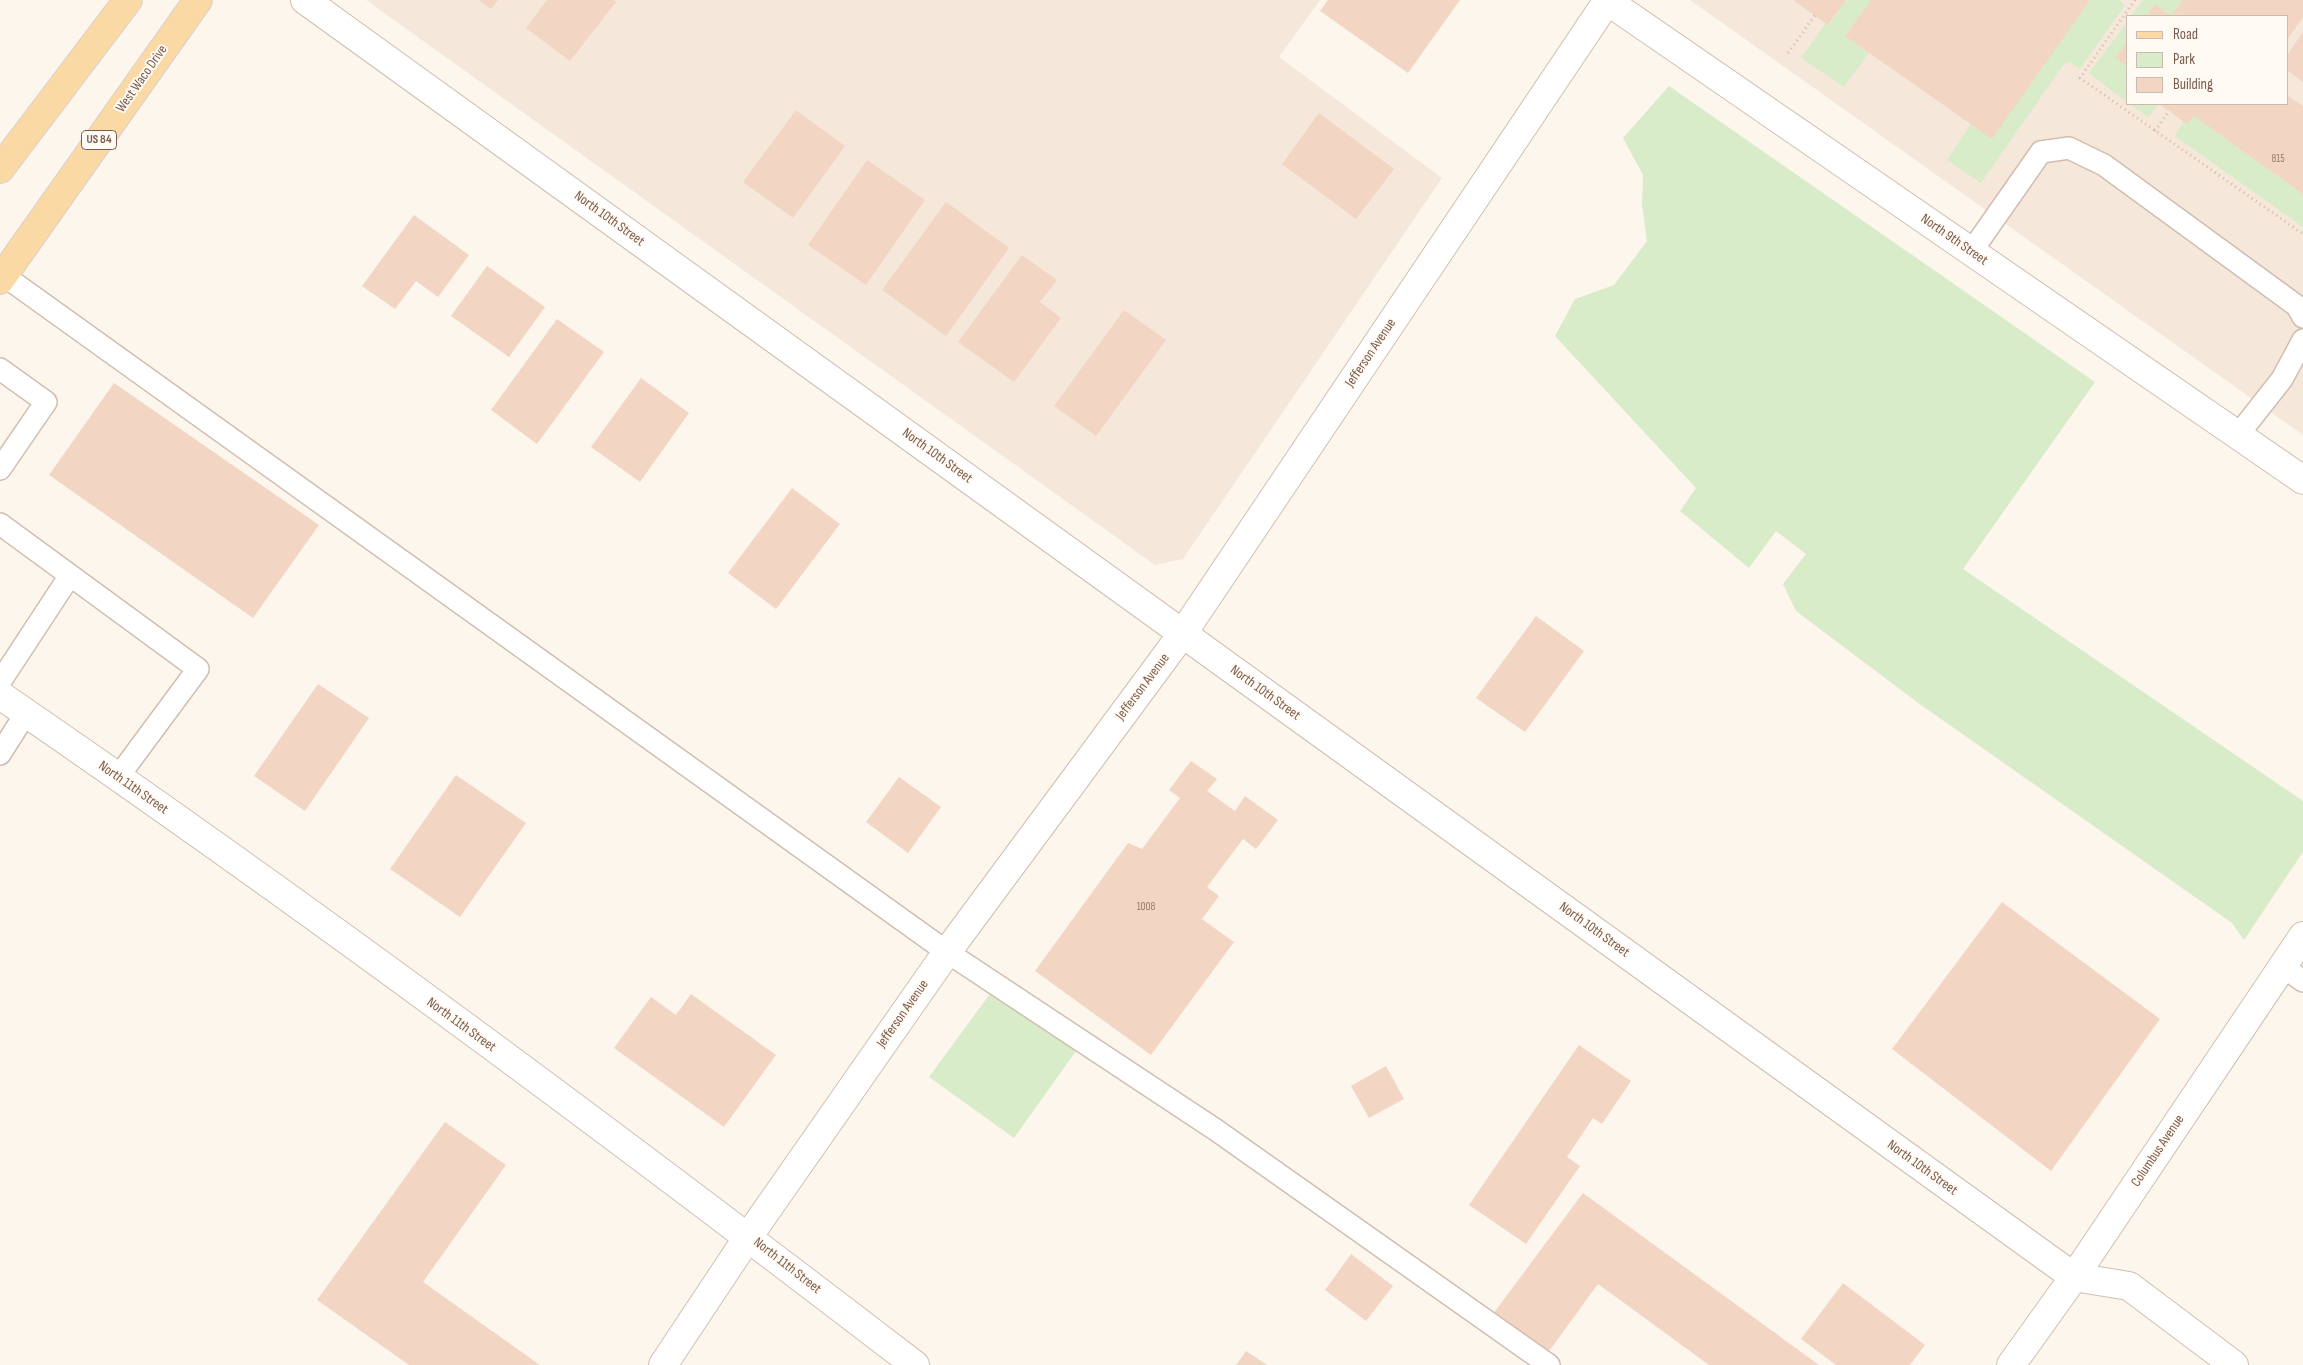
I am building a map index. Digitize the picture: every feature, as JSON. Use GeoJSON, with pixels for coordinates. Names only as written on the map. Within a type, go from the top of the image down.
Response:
{"type":"FeatureCollection","features":[{"type":"Feature","properties":{"kind":"main road"},"geometry":{"type":"LineString","coordinates":[[0,169],[128,0]]}},
{"type":"Feature","properties":{"kind":"main road","name":"West Waco Drive"},"geometry":{"type":"LineString","coordinates":[[2,277],[198,0]]}},
{"type":"Feature","properties":{"kind":"street","name":"North 10th Street"},"geometry":{"type":"LineString","coordinates":[[305,0],[2074,1277],[2129,1286],[2234,1365]]}},
{"type":"Feature","properties":{"kind":"street","name":"Jefferson Avenue"},"geometry":{"type":"LineString","coordinates":[[663,1365],[748,1236],[946,952],[1182,633],[1607,0]]}},
{"type":"Feature","properties":{"kind":"street","name":"North 9th Street"},"geometry":{"type":"LineString","coordinates":[[1607,0],[2303,480]]}},
{"type":"Feature","properties":{"kind":"street","name":"North 11th Street"},"geometry":{"type":"LineString","coordinates":[[0,695],[288,896],[748,1236],[915,1365]]}},
{"type":"Feature","properties":{"kind":"street","name":"Columbus Avenue"},"geometry":{"type":"LineString","coordinates":[[2011,1365],[2292,974],[2303,936]]}},
{"type":"Feature","properties":{"kind":"lane"},"geometry":{"type":"LineString","coordinates":[[1972,252],[2041,152],[2069,148],[2104,165],[2297,306],[2303,317]]}},
{"type":"Feature","properties":{"kind":"lane"},"geometry":{"type":"LineString","coordinates":[[2,277],[946,952],[1216,1130],[1549,1365]]}},
{"type":"Feature","properties":{"kind":"lane"},"geometry":{"type":"LineString","coordinates":[[2238,435],[2282,378],[2303,340]]}},
{"type":"Feature","properties":{"kind":"lane"},"geometry":{"type":"LineString","coordinates":[[0,369],[46,402],[0,469]]}},
{"type":"Feature","properties":{"kind":"lane"},"geometry":{"type":"LineString","coordinates":[[0,524],[198,669],[118,778]]}},
{"type":"Feature","properties":{"kind":"lane"},"geometry":{"type":"LineString","coordinates":[[0,682],[70,577]]}},
{"type":"Feature","properties":{"kind":"lane"},"geometry":{"type":"LineString","coordinates":[[0,754],[26,713]]}},
{"type":"Feature","properties":{"kind":"path"},"geometry":{"type":"LineString","coordinates":[[2134,1],[2080,78],[2303,234]]}},
{"type":"Feature","properties":{"kind":"path"},"geometry":{"type":"LineString","coordinates":[[1788,53],[1815,15]]}},
{"type":"Feature","properties":{"kind":"path"},"geometry":{"type":"LineString","coordinates":[[2155,130],[2170,111]]}},
{"type":"Feature","properties":{"kind":"shaded area"},"geometry":{"type":"Polygon","coordinates":[[[366,0],[1320,0],[1279,57],[1442,178],[1183,559],[1155,565],[366,0]]]}},
{"type":"Feature","properties":{"kind":"shaded area"},"geometry":{"type":"Polygon","coordinates":[[[1690,0],[2303,0],[2303,435],[1690,0]]]}},
{"type":"Feature","properties":{"kind":"green space"},"geometry":{"type":"Polygon","coordinates":[[[1846,0],[1871,0],[1845,36],[1869,53],[1844,87],[1801,58],[1826,23],[1829,25],[1846,0]]]}},
{"type":"Feature","properties":{"kind":"green space"},"geometry":{"type":"Polygon","coordinates":[[[2090,0],[2119,0],[2125,5],[2080,69],[2070,62],[2064,64],[1981,183],[1947,160],[1971,124],[1992,138],[2090,0]]]}},
{"type":"Feature","properties":{"kind":"green space"},"geometry":{"type":"Polygon","coordinates":[[[2143,0],[2183,0],[2172,15],[2155,4],[2147,15],[2132,15],[2143,0]]]}},
{"type":"Feature","properties":{"kind":"green space"},"geometry":{"type":"Polygon","coordinates":[[[2126,23],[2126,44],[2116,58],[2126,65],[2126,101],[2089,73],[2126,23]]]}},
{"type":"Feature","properties":{"kind":"green space"},"geometry":{"type":"Polygon","coordinates":[[[1669,86],[2095,382],[1963,569],[2303,801],[2303,852],[2244,940],[2232,923],[1921,705],[1796,611],[1783,584],[1806,554],[1776,531],[1749,568],[1680,511],[1696,488],[1555,336],[1575,299],[1614,285],[1647,241],[1642,204],[1643,175],[1623,138],[1669,86]]]}},
{"type":"Feature","properties":{"kind":"green space"},"geometry":{"type":"Polygon","coordinates":[[[2131,105],[2158,105],[2148,117],[2131,105]]]}},
{"type":"Feature","properties":{"kind":"green space"},"geometry":{"type":"Polygon","coordinates":[[[2194,116],[2303,194],[2303,227],[2175,136],[2184,121],[2187,124],[2194,116]]]}},
{"type":"Feature","properties":{"kind":"green space"},"geometry":{"type":"Polygon","coordinates":[[[992,991],[1076,1051],[1014,1138],[929,1077],[992,991]]]}},
{"type":"Feature","properties":{"kind":"building"},"geometry":{"type":"Polygon","coordinates":[[[479,0],[498,0],[491,9],[479,0]]]}},
{"type":"Feature","properties":{"kind":"building"},"geometry":{"type":"Polygon","coordinates":[[[547,0],[614,0],[616,2],[570,61],[526,28],[547,0]]]}},
{"type":"Feature","properties":{"kind":"building"},"geometry":{"type":"Polygon","coordinates":[[[1328,0],[1460,0],[1408,73],[1320,11],[1328,0]]]}},
{"type":"Feature","properties":{"kind":"building"},"geometry":{"type":"Polygon","coordinates":[[[1793,0],[1846,0],[1828,25],[1793,0]]]}},
{"type":"Feature","properties":{"kind":"building"},"geometry":{"type":"Polygon","coordinates":[[[1871,0],[2090,0],[1992,139],[1845,36],[1871,0]]]}},
{"type":"Feature","properties":{"kind":"building"},"geometry":{"type":"Polygon","coordinates":[[[2183,0],[2303,0],[2303,17],[2288,39],[2288,15],[2172,15],[2183,0]]]}},
{"type":"Feature","properties":{"kind":"building"},"geometry":{"type":"Polygon","coordinates":[[[2155,4],[2170,15],[2147,15],[2155,4]]]}},
{"type":"Feature","properties":{"kind":"building"},"geometry":{"type":"Polygon","coordinates":[[[2303,32],[2303,82],[2288,71],[2288,54],[2303,32]]]}},
{"type":"Feature","properties":{"kind":"building"},"geometry":{"type":"Polygon","coordinates":[[[2126,44],[2126,65],[2115,58],[2126,44]]]}},
{"type":"Feature","properties":{"kind":"building"},"geometry":{"type":"Polygon","coordinates":[[[2288,96],[2303,106],[2303,194],[2194,116],[2187,124],[2160,105],[2288,105],[2288,96]]]}},
{"type":"Feature","properties":{"kind":"building"},"geometry":{"type":"Polygon","coordinates":[[[796,110],[845,146],[793,218],[743,182],[796,110]]]}},
{"type":"Feature","properties":{"kind":"building"},"geometry":{"type":"Polygon","coordinates":[[[1319,113],[1394,169],[1356,219],[1282,164],[1319,113]]]}},
{"type":"Feature","properties":{"kind":"building"},"geometry":{"type":"Polygon","coordinates":[[[867,160],[925,200],[866,285],[808,245],[867,160]]]}},
{"type":"Feature","properties":{"kind":"building"},"geometry":{"type":"Polygon","coordinates":[[[946,202],[1009,248],[946,336],[882,290],[946,202]]]}},
{"type":"Feature","properties":{"kind":"building"},"geometry":{"type":"Polygon","coordinates":[[[414,215],[469,255],[438,297],[416,281],[395,309],[362,286],[414,215]]]}},
{"type":"Feature","properties":{"kind":"building"},"geometry":{"type":"Polygon","coordinates":[[[1022,255],[1057,280],[1040,302],[1061,318],[1014,382],[958,342],[1022,255]]]}},
{"type":"Feature","properties":{"kind":"building"},"geometry":{"type":"Polygon","coordinates":[[[487,266],[545,307],[509,357],[451,316],[487,266]]]}},
{"type":"Feature","properties":{"kind":"building"},"geometry":{"type":"Polygon","coordinates":[[[1124,310],[1166,340],[1096,436],[1054,406],[1124,310]]]}},
{"type":"Feature","properties":{"kind":"building"},"geometry":{"type":"Polygon","coordinates":[[[557,319],[604,352],[537,444],[491,410],[557,319]]]}},
{"type":"Feature","properties":{"kind":"building"},"geometry":{"type":"Polygon","coordinates":[[[641,378],[689,413],[640,482],[591,447],[641,378]]]}},
{"type":"Feature","properties":{"kind":"building"},"geometry":{"type":"Polygon","coordinates":[[[114,383],[319,525],[253,618],[49,475],[114,383]]]}},
{"type":"Feature","properties":{"kind":"building"},"geometry":{"type":"Polygon","coordinates":[[[792,488],[840,524],[776,609],[728,573],[792,488]]]}},
{"type":"Feature","properties":{"kind":"building"},"geometry":{"type":"Polygon","coordinates":[[[1536,616],[1584,651],[1525,732],[1476,698],[1536,616]]]}},
{"type":"Feature","properties":{"kind":"building"},"geometry":{"type":"Polygon","coordinates":[[[318,684],[369,718],[305,811],[254,776],[318,684]]]}},
{"type":"Feature","properties":{"kind":"building"},"geometry":{"type":"Polygon","coordinates":[[[1191,761],[1217,779],[1207,791],[1235,811],[1245,796],[1278,820],[1256,849],[1243,839],[1207,887],[1219,896],[1202,919],[1234,942],[1151,1055],[1035,971],[1128,843],[1142,849],[1180,798],[1169,790],[1191,761]]]}},
{"type":"Feature","properties":{"kind":"building"},"geometry":{"type":"Polygon","coordinates":[[[456,775],[526,823],[460,917],[390,869],[456,775]]]}},
{"type":"Feature","properties":{"kind":"building"},"geometry":{"type":"Polygon","coordinates":[[[899,777],[941,807],[908,853],[866,822],[899,777]]]}},
{"type":"Feature","properties":{"kind":"building"},"geometry":{"type":"Polygon","coordinates":[[[2002,902],[2160,1019],[2051,1171],[1892,1049],[2002,902]]]}},
{"type":"Feature","properties":{"kind":"building"},"geometry":{"type":"Polygon","coordinates":[[[691,994],[776,1055],[724,1127],[614,1048],[651,997],[676,1015],[691,994]]]}},
{"type":"Feature","properties":{"kind":"building"},"geometry":{"type":"Polygon","coordinates":[[[1579,1045],[1631,1081],[1602,1124],[1593,1118],[1567,1157],[1580,1166],[1526,1244],[1469,1205],[1579,1045]]]}},
{"type":"Feature","properties":{"kind":"building"},"geometry":{"type":"Polygon","coordinates":[[[1386,1066],[1404,1099],[1369,1118],[1351,1086],[1386,1066]]]}},
{"type":"Feature","properties":{"kind":"building"},"geometry":{"type":"Polygon","coordinates":[[[445,1122],[506,1165],[423,1282],[540,1365],[409,1365],[317,1300],[445,1122]]]}},
{"type":"Feature","properties":{"kind":"building"},"geometry":{"type":"Polygon","coordinates":[[[1583,1193],[1819,1365],[1709,1365],[1598,1284],[1547,1354],[1493,1314],[1583,1193]]]}},
{"type":"Feature","properties":{"kind":"building"},"geometry":{"type":"Polygon","coordinates":[[[1351,1254],[1393,1286],[1366,1321],[1325,1290],[1351,1254]]]}},
{"type":"Feature","properties":{"kind":"building"},"geometry":{"type":"Polygon","coordinates":[[[1843,1283],[1925,1345],[1910,1365],[1836,1365],[1801,1339],[1843,1283]]]}},
{"type":"Feature","properties":{"kind":"building"},"geometry":{"type":"Polygon","coordinates":[[[1246,1351],[1267,1365],[1236,1365],[1246,1351]]]}}]}
